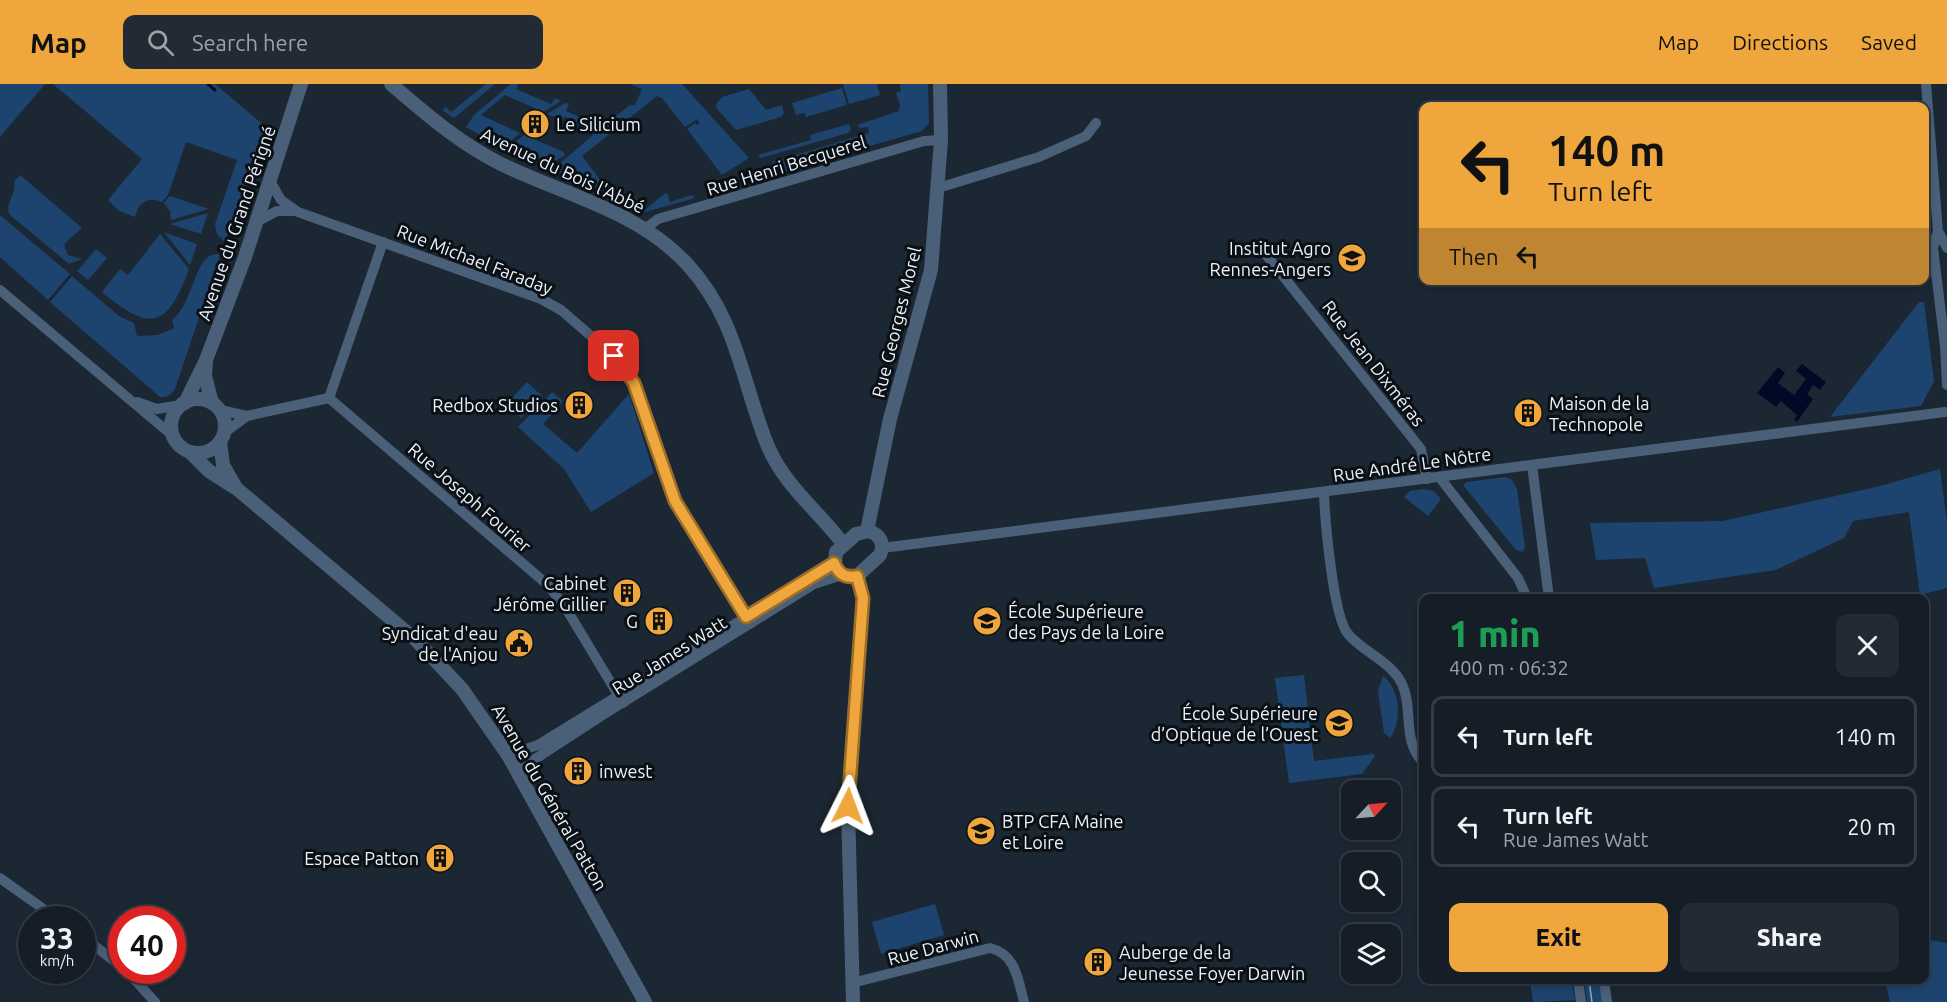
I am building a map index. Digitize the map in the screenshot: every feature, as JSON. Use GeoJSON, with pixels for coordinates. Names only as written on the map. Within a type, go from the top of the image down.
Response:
{"type":"FeatureCollection","features":[{"type":"Feature","properties":{"kind":"street","name":"Avenue du Grand Périgné"},"geometry":{"type":"LineString","coordinates":[[183,404],[206,360],[302,84]]}},
{"type":"Feature","properties":{"kind":"street","name":"Avenue du Grand Périgné"},"geometry":{"type":"LineString","coordinates":[[299,98],[306,84]]}},
{"type":"Feature","properties":{"kind":"street","name":"Avenue du Bois l'Abbé"},"geometry":{"type":"LineString","coordinates":[[392,84],[434,122],[468,145],[500,163],[610,209],[645,229],[686,262],[715,299],[735,341],[767,444],[777,464],[791,487],[844,545]]}},
{"type":"Feature","properties":{"kind":"street","name":"Rue Georges Morel"},"geometry":{"type":"LineString","coordinates":[[867,531],[890,419],[928,281],[941,140],[940,84]]}},
{"type":"Feature","properties":{"kind":"street"},"geometry":{"type":"LineString","coordinates":[[1926,84],[1927,102]]}},
{"type":"Feature","properties":{"kind":"street"},"geometry":{"type":"LineString","coordinates":[[1929,121],[1938,231],[1934,248],[1946,346],[1947,385]]}},
{"type":"Feature","properties":{"kind":"street"},"geometry":{"type":"LineString","coordinates":[[938,188],[1032,160],[1086,136],[1096,123]]}},
{"type":"Feature","properties":{"kind":"street","name":"Rue Henri Becquerel"},"geometry":{"type":"LineString","coordinates":[[645,229],[658,219],[924,141],[941,140]]}},
{"type":"Feature","properties":{"kind":"street","name":"Rue Michael Faraday"},"geometry":{"type":"LineString","coordinates":[[270,181],[281,200],[298,212],[541,299],[561,310],[624,367],[639,395],[675,501],[748,620]]}},
{"type":"Feature","properties":{"kind":"street","name":"Rue Michael Faraday"},"geometry":{"type":"LineString","coordinates":[[255,222],[277,211],[298,212]]}},
{"type":"Feature","properties":{"kind":"street"},"geometry":{"type":"LineString","coordinates":[[1938,231],[1947,248]]}},
{"type":"Feature","properties":{"kind":"street"},"geometry":{"type":"LineString","coordinates":[[129,398],[157,409],[203,400],[216,407],[247,416],[329,398],[383,242]]}},
{"type":"Feature","properties":{"kind":"street","name":"Rue Jean Dixméras"},"geometry":{"type":"LineString","coordinates":[[1259,246],[1420,449],[1427,479]]}},
{"type":"Feature","properties":{"kind":"street"},"geometry":{"type":"LineString","coordinates":[[0,290],[173,436],[180,446],[190,452],[207,452],[247,416]]}},
{"type":"Feature","properties":{"kind":"street","name":"Avenue du Grand Périgné"},"geometry":{"type":"LineString","coordinates":[[206,360],[205,376],[216,407]]}},
{"type":"Feature","properties":{"kind":"street","name":"Rue Joseph Fourier"},"geometry":{"type":"LineString","coordinates":[[329,398],[548,585],[567,610],[621,699]]}},
{"type":"Feature","properties":{"kind":"street"},"geometry":{"type":"LineString","coordinates":[[173,436],[171,423],[183,404]]}},
{"type":"Feature","properties":{"kind":"street"},"geometry":{"type":"LineString","coordinates":[[216,407],[225,425],[222,438]]}},
{"type":"Feature","properties":{"kind":"street","name":"Rue André Le Nôtre"},"geometry":{"type":"LineString","coordinates":[[882,548],[1440,478],[1947,407]]}},
{"type":"Feature","properties":{"kind":"street","name":"Avenue du Général Patton"},"geometry":{"type":"LineString","coordinates":[[222,438],[223,465],[236,488]]}},
{"type":"Feature","properties":{"kind":"street","name":"Avenue du Général Patton"},"geometry":{"type":"LineString","coordinates":[[190,452],[214,475],[236,488],[435,658],[479,710],[508,755],[645,1002]]}},
{"type":"Feature","properties":{"kind":"street"},"geometry":{"type":"LineString","coordinates":[[1532,465],[1548,594]]}},
{"type":"Feature","properties":{"kind":"street"},"geometry":{"type":"LineString","coordinates":[[1440,478],[1518,578],[1525,594]]}},
{"type":"Feature","properties":{"kind":"street"},"geometry":{"type":"LineString","coordinates":[[1324,493],[1336,594],[1343,627],[1353,639],[1398,678],[1404,688],[1411,742],[1419,754]]}},
{"type":"Feature","properties":{"kind":"street"},"geometry":{"type":"LineString","coordinates":[[867,531],[877,535],[882,548],[878,558],[857,576],[842,575],[834,563],[836,552],[860,532],[867,531]]}},
{"type":"Feature","properties":{"kind":"street","name":"Rue James Watt"},"geometry":{"type":"LineString","coordinates":[[518,773],[534,759],[621,699],[834,563]]}},
{"type":"Feature","properties":{"kind":"street","name":"Rue James Watt"},"geometry":{"type":"LineString","coordinates":[[748,620],[814,584],[842,575]]}},
{"type":"Feature","properties":{"kind":"street"},"geometry":{"type":"LineString","coordinates":[[853,1002],[848,806],[863,598],[857,576]]}},
{"type":"Feature","properties":{"kind":"street","name":"Rue James Watt"},"geometry":{"type":"LineString","coordinates":[[508,755],[538,745],[621,699]]}},
{"type":"Feature","properties":{"kind":"street"},"geometry":{"type":"LineString","coordinates":[[0,878],[39,906]]}},
{"type":"Feature","properties":{"kind":"street"},"geometry":{"type":"LineString","coordinates":[[96,947],[108,956]]}},
{"type":"Feature","properties":{"kind":"street","name":"Rue Darwin"},"geometry":{"type":"LineString","coordinates":[[852,983],[990,948],[1004,954],[1012,962],[1024,1002]]}},
{"type":"Feature","properties":{"kind":"street"},"geometry":{"type":"LineString","coordinates":[[139,984],[155,1002]]}},
{"type":"Feature","properties":{"kind":"street"},"geometry":{"type":"LineString","coordinates":[[1579,984],[1581,1002]]}},
{"type":"Feature","properties":{"kind":"street"},"geometry":{"type":"LineString","coordinates":[[1605,984],[1607,1002]]}},
{"type":"Feature","properties":{"kind":"shaded area"},"geometry":{"type":"Polygon","coordinates":[[[0,84],[45,84],[0,137],[0,84]]]}},
{"type":"Feature","properties":{"kind":"shaded area"},"geometry":{"type":"Polygon","coordinates":[[[53,84],[215,84],[266,127],[225,242],[217,234],[215,224],[237,160],[186,142],[168,195],[162,202],[148,200],[144,202],[135,217],[119,211],[108,200],[142,159],[53,84]]]}},
{"type":"Feature","properties":{"kind":"shaded area"},"geometry":{"type":"Polygon","coordinates":[[[486,84],[495,84],[454,118],[442,110],[446,107],[451,112],[486,84]]]}},
{"type":"Feature","properties":{"kind":"shaded area"},"geometry":{"type":"Polygon","coordinates":[[[511,84],[518,84],[516,89],[551,104],[555,98],[561,101],[543,112],[505,95],[481,115],[520,133],[502,148],[466,127],[474,115],[511,84]]]}},
{"type":"Feature","properties":{"kind":"shaded area"},"geometry":{"type":"Polygon","coordinates":[[[630,84],[682,84],[749,158],[722,175],[687,129],[695,123],[697,125],[700,123],[697,119],[685,127],[662,98],[657,96],[582,156],[604,185],[620,189],[629,201],[636,197],[645,210],[667,193],[670,202],[692,195],[695,198],[645,212],[617,197],[552,170],[593,135],[572,125],[574,121],[564,117],[562,120],[547,114],[565,103],[569,104],[566,111],[605,128],[608,122],[630,105],[635,105],[642,89],[630,84]]]}},
{"type":"Feature","properties":{"kind":"shaded area"},"geometry":{"type":"Polygon","coordinates":[[[843,84],[877,84],[880,95],[849,104],[843,84]]]}},
{"type":"Feature","properties":{"kind":"shaded area"},"geometry":{"type":"Polygon","coordinates":[[[900,84],[928,84],[929,123],[922,131],[863,148],[860,136],[869,133],[868,127],[860,128],[857,125],[899,111],[900,105],[896,93],[901,91],[900,84]]]}},
{"type":"Feature","properties":{"kind":"shaded area"},"geometry":{"type":"Polygon","coordinates":[[[842,88],[847,105],[806,117],[804,113],[796,115],[792,103],[842,88]]]}},
{"type":"Feature","properties":{"kind":"shaded area"},"geometry":{"type":"Polygon","coordinates":[[[749,89],[766,110],[782,105],[784,113],[781,117],[736,130],[717,109],[716,104],[722,97],[749,89]]]}},
{"type":"Feature","properties":{"kind":"shaded area"},"geometry":{"type":"Polygon","coordinates":[[[849,124],[851,129],[848,133],[761,158],[758,155],[811,140],[810,135],[849,124]]]}},
{"type":"Feature","properties":{"kind":"shaded area"},"geometry":{"type":"Polygon","coordinates":[[[524,135],[564,152],[565,155],[545,167],[506,150],[524,135]]]}},
{"type":"Feature","properties":{"kind":"shaded area"},"geometry":{"type":"Polygon","coordinates":[[[858,136],[862,149],[777,174],[770,168],[773,162],[858,136]]]}},
{"type":"Feature","properties":{"kind":"shaded area"},"geometry":{"type":"Polygon","coordinates":[[[20,175],[82,228],[64,244],[68,255],[82,259],[69,264],[9,214],[14,182],[20,175]]]}},
{"type":"Feature","properties":{"kind":"shaded area"},"geometry":{"type":"Polygon","coordinates":[[[170,196],[209,209],[171,220],[170,211],[164,203],[170,196]]]}},
{"type":"Feature","properties":{"kind":"shaded area"},"geometry":{"type":"Polygon","coordinates":[[[208,213],[201,234],[170,224],[208,213]]]}},
{"type":"Feature","properties":{"kind":"shaded area"},"geometry":{"type":"Polygon","coordinates":[[[0,215],[70,274],[48,300],[0,257],[0,215]]]}},
{"type":"Feature","properties":{"kind":"shaded area"},"geometry":{"type":"Polygon","coordinates":[[[164,232],[197,244],[190,265],[164,232]]]}},
{"type":"Feature","properties":{"kind":"shaded area"},"geometry":{"type":"Polygon","coordinates":[[[160,234],[189,269],[173,304],[155,318],[145,318],[133,314],[102,292],[120,269],[128,275],[160,234]]]}},
{"type":"Feature","properties":{"kind":"shaded area"},"geometry":{"type":"Polygon","coordinates":[[[96,249],[107,258],[88,280],[77,271],[96,249]]]}},
{"type":"Feature","properties":{"kind":"shaded area"},"geometry":{"type":"Polygon","coordinates":[[[220,255],[175,389],[167,396],[160,397],[50,302],[72,276],[119,316],[134,323],[137,336],[158,335],[174,328],[172,320],[185,303],[203,262],[209,256],[220,255]]]}},
{"type":"Feature","properties":{"kind":"shaded area"},"geometry":{"type":"Polygon","coordinates":[[[1919,302],[1924,302],[1934,381],[1921,406],[1830,417],[1919,302]]]}},
{"type":"Feature","properties":{"kind":"shaded area"},"geometry":{"type":"Polygon","coordinates":[[[1802,364],[1826,382],[1820,390],[1813,385],[1807,394],[1813,399],[1797,422],[1794,420],[1797,415],[1781,401],[1776,407],[1757,393],[1778,367],[1785,373],[1778,383],[1794,395],[1806,379],[1796,371],[1802,364]]]}},
{"type":"Feature","properties":{"kind":"shaded area"},"geometry":{"type":"Polygon","coordinates":[[[527,382],[542,396],[521,418],[506,404],[527,382]]]}},
{"type":"Feature","properties":{"kind":"shaded area"},"geometry":{"type":"Polygon","coordinates":[[[552,392],[563,401],[543,424],[577,453],[629,394],[654,473],[591,512],[564,469],[518,427],[552,392]]]}},
{"type":"Feature","properties":{"kind":"shaded area"},"geometry":{"type":"Polygon","coordinates":[[[1940,469],[1947,522],[1947,588],[1920,594],[1909,512],[1853,521],[1844,538],[1776,570],[1654,588],[1645,558],[1596,560],[1590,523],[1723,521],[1876,487],[1940,469]]]}},
{"type":"Feature","properties":{"kind":"shaded area"},"geometry":{"type":"Polygon","coordinates":[[[1505,477],[1512,480],[1517,489],[1525,547],[1523,552],[1516,550],[1463,485],[1467,482],[1505,477]]]}},
{"type":"Feature","properties":{"kind":"shaded area"},"geometry":{"type":"Polygon","coordinates":[[[1423,489],[1434,491],[1441,499],[1428,516],[1404,497],[1410,491],[1423,489]]]}},
{"type":"Feature","properties":{"kind":"shaded area"},"geometry":{"type":"Polygon","coordinates":[[[1304,675],[1314,761],[1373,754],[1375,756],[1362,774],[1289,783],[1275,678],[1304,675]]]}},
{"type":"Feature","properties":{"kind":"shaded area"},"geometry":{"type":"Polygon","coordinates":[[[1383,676],[1393,689],[1398,706],[1394,731],[1390,738],[1384,733],[1378,691],[1383,676]]]}},
{"type":"Feature","properties":{"kind":"shaded area"},"geometry":{"type":"Polygon","coordinates":[[[935,904],[944,935],[881,954],[872,922],[935,904]]]}},
{"type":"Feature","properties":{"kind":"shaded area"},"geometry":{"type":"Polygon","coordinates":[[[1929,940],[1947,943],[1947,1002],[1890,1002],[1886,984],[1929,984],[1929,940]]]}},
{"type":"Feature","properties":{"kind":"shaded area"},"geometry":{"type":"Polygon","coordinates":[[[1531,984],[1572,984],[1575,1000],[1533,1002],[1531,984]]]}},
{"type":"Feature","properties":{"kind":"shaded area"},"geometry":{"type":"Polygon","coordinates":[[[1585,984],[1601,984],[1603,1002],[1587,1002],[1585,984]]]}},
{"type":"Feature","properties":{"kind":"waterway"},"geometry":{"type":"LineString","coordinates":[[208,84],[215,90]]}},
{"type":"Feature","properties":{"kind":"tram line"},"geometry":{"type":"LineString","coordinates":[[1590,984],[1592,1002]]}},
{"type":"Feature","properties":{"kind":"place","name":"Le Silicium"},"geometry":{"type":"Point","coordinates":[535,124]}},
{"type":"Feature","properties":{"kind":"place","name":"Institut Agro Rennes-Angers"},"geometry":{"type":"Point","coordinates":[1352,258]}},
{"type":"Feature","properties":{"kind":"place","name":"Redbox Studios"},"geometry":{"type":"Point","coordinates":[579,405]}},
{"type":"Feature","properties":{"kind":"place","name":"Maison de la Technopole"},"geometry":{"type":"Point","coordinates":[1528,413]}},
{"type":"Feature","properties":{"kind":"place","name":"Cabinet Jérôme Gillier"},"geometry":{"type":"Point","coordinates":[627,593]}},
{"type":"Feature","properties":{"kind":"place","name":"G"},"geometry":{"type":"Point","coordinates":[659,621]}},
{"type":"Feature","properties":{"kind":"place","name":"École Supérieure des Pays de la Loire"},"geometry":{"type":"Point","coordinates":[987,621]}},
{"type":"Feature","properties":{"kind":"place","name":"Syndicat d'eau de l'Anjou"},"geometry":{"type":"Point","coordinates":[519,643]}},
{"type":"Feature","properties":{"kind":"place","name":"École Supérieure d’Optique de l’Ouest"},"geometry":{"type":"Point","coordinates":[1339,723]}},
{"type":"Feature","properties":{"kind":"place","name":"inwest"},"geometry":{"type":"Point","coordinates":[578,771]}},
{"type":"Feature","properties":{"kind":"place","name":"BTP CFA Maine et Loire"},"geometry":{"type":"Point","coordinates":[981,831]}},
{"type":"Feature","properties":{"kind":"place","name":"Espace Patton"},"geometry":{"type":"Point","coordinates":[440,858]}},
{"type":"Feature","properties":{"kind":"place","name":"Auberge de la Jeunesse Foyer Darwin"},"geometry":{"type":"Point","coordinates":[1098,962]}},
{"type":"Feature","properties":{"kind":"route"},"geometry":{"type":"LineString","coordinates":[[614,356],[634,383],[665,480],[675,501],[746,617],[834,563],[840,573],[848,577],[857,576],[860,581],[863,598],[848,806]]}}]}
